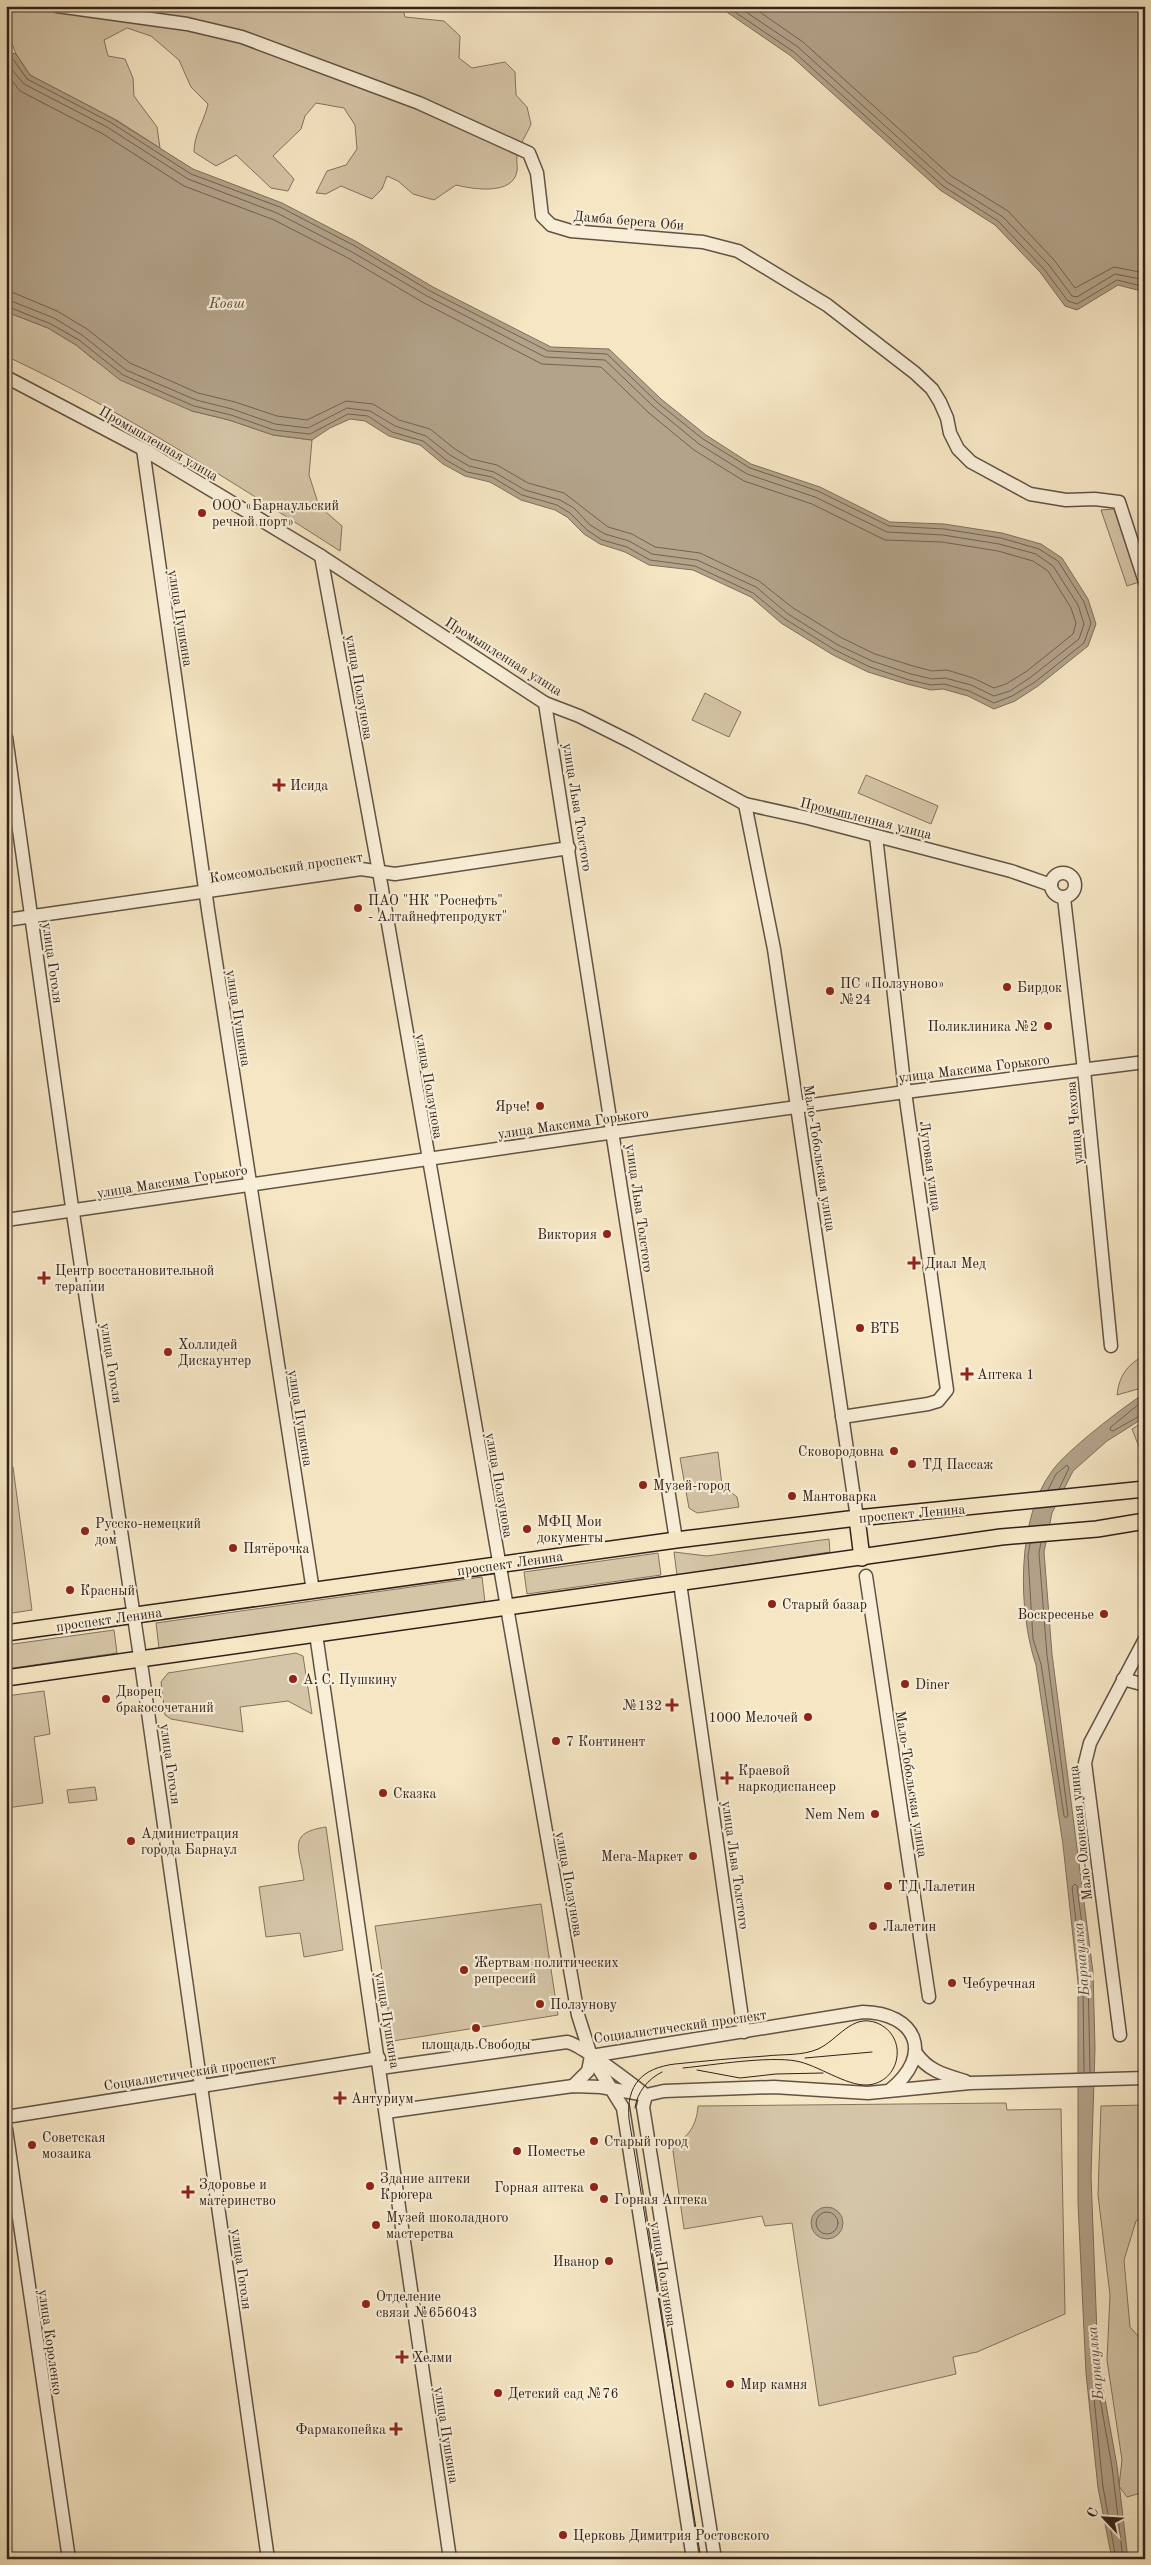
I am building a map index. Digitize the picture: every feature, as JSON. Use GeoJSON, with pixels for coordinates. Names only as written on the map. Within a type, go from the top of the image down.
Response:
{"type":"FeatureCollection","features":[{"type":"Feature","properties":{"kind":"main road","name":"проспект Ленина"},"geometry":{"type":"LineString","coordinates":[[6,1634],[676,1540],[857,1518],[1145,1489]]}},
{"type":"Feature","properties":{"kind":"main road"},"geometry":{"type":"LineString","coordinates":[[857,1518],[862,1558]]}},
{"type":"Feature","properties":{"kind":"main road"},"geometry":{"type":"LineString","coordinates":[[6,1678],[1001,1537],[1097,1529],[1145,1521]]}},
{"type":"Feature","properties":{"kind":"street","name":"Дамба берега Оби"},"geometry":{"type":"LineString","coordinates":[[57,6],[187,24],[242,37],[419,103],[529,153],[537,173],[542,216],[551,225],[571,231],[703,242],[738,251],[827,305],[915,373],[932,389],[947,418],[950,434],[958,449],[971,462],[1030,494],[1053,498],[1120,502],[1145,582]]}},
{"type":"Feature","properties":{"kind":"street","name":"Промышленная улица"},"geometry":{"type":"LineString","coordinates":[[6,377],[143,449],[321,556],[545,702],[579,716],[631,742],[745,804],[1012,870],[1051,885]]}},
{"type":"Feature","properties":{"kind":"street","name":"улица Пушкина"},"geometry":{"type":"LineString","coordinates":[[143,449],[249,1185],[313,1591]]}},
{"type":"Feature","properties":{"kind":"street","name":"улица Ползунова"},"geometry":{"type":"LineString","coordinates":[[321,556],[379,872],[427,1159],[578,2015],[590,2056],[623,2108],[693,2559]]}},
{"type":"Feature","properties":{"kind":"street","name":"улица Льва Толстого"},"geometry":{"type":"LineString","coordinates":[[545,702],[614,1132],[676,1540]]}},
{"type":"Feature","properties":{"kind":"street","name":"улица Гоголя"},"geometry":{"type":"LineString","coordinates":[[6,737],[73,1212],[141,1658],[268,2559]]}},
{"type":"Feature","properties":{"kind":"street","name":"Мало-Тобольская улица"},"geometry":{"type":"LineString","coordinates":[[745,804],[774,949],[857,1518]]}},
{"type":"Feature","properties":{"kind":"street","name":"Луговая улица"},"geometry":{"type":"LineString","coordinates":[[842,1417],[928,1404],[938,1401],[947,1390],[905,1092],[876,836]]}},
{"type":"Feature","properties":{"kind":"street","name":"Комсомольский проспект"},"geometry":{"type":"LineString","coordinates":[[6,920],[206,893],[361,869],[395,874],[569,848]]}},
{"type":"Feature","properties":{"kind":"street"},"geometry":{"type":"LineString","coordinates":[[1065,873],[1072,876],[1075,888],[1072,894],[1064,898],[1054,893],[1051,885],[1053,878],[1065,873]]}},
{"type":"Feature","properties":{"kind":"street","name":"улица Чехова"},"geometry":{"type":"LineString","coordinates":[[1064,898],[1084,1070],[1111,1346]]}},
{"type":"Feature","properties":{"kind":"street","name":"улица Максима Горького"},"geometry":{"type":"LineString","coordinates":[[6,1220],[73,1212],[614,1132],[905,1092],[1145,1062]]}},
{"type":"Feature","properties":{"kind":"street","name":"Мало-Тобольская улица"},"geometry":{"type":"LineString","coordinates":[[866,1576],[929,1997]]}},
{"type":"Feature","properties":{"kind":"street","name":"улица Льва Толстого"},"geometry":{"type":"LineString","coordinates":[[680,1583],[744,2032]]}},
{"type":"Feature","properties":{"kind":"street","name":"улица Пушкина"},"geometry":{"type":"LineString","coordinates":[[316,1634],[380,2063],[450,2559]]}},
{"type":"Feature","properties":{"kind":"street","name":"Мало-Олонская улица"},"geometry":{"type":"LineString","coordinates":[[1120,2035],[1085,1763],[1090,1743],[1145,1640]]}},
{"type":"Feature","properties":{"kind":"street"},"geometry":{"type":"LineString","coordinates":[[1123,1679],[1145,1685]]}},
{"type":"Feature","properties":{"kind":"street","name":"Социалистический проспект"},"geometry":{"type":"LineString","coordinates":[[6,2116],[201,2085],[567,2042],[583,2048],[590,2056],[863,2012],[881,2012],[897,2019],[908,2029],[915,2043],[916,2053]]}},
{"type":"Feature","properties":{"kind":"street"},"geometry":{"type":"LineString","coordinates":[[916,2053],[922,2062],[933,2070],[970,2083]]}},
{"type":"Feature","properties":{"kind":"street"},"geometry":{"type":"LineString","coordinates":[[890,2090],[905,2079],[913,2067],[916,2053]]}},
{"type":"Feature","properties":{"kind":"street"},"geometry":{"type":"LineString","coordinates":[[573,2086],[588,2072],[590,2056],[649,2098]]}},
{"type":"Feature","properties":{"kind":"street"},"geometry":{"type":"LineString","coordinates":[[386,2112],[573,2086],[611,2089],[649,2098],[774,2087],[850,2092],[970,2083],[1145,2078]]}},
{"type":"Feature","properties":{"kind":"street","name":"улица Ползунова"},"geometry":{"type":"LineString","coordinates":[[649,2098],[715,2559]]}},
{"type":"Feature","properties":{"kind":"street","name":"улица Короленко"},"geometry":{"type":"LineString","coordinates":[[6,2128],[69,2559]]}},
{"type":"Feature","properties":{"kind":"shaded area"},"geometry":{"type":"Polygon","coordinates":[[[6,6],[402,6],[405,17],[444,21],[460,36],[459,58],[472,68],[505,62],[515,72],[516,95],[527,107],[531,124],[518,152],[517,171],[514,179],[508,184],[491,189],[456,185],[434,200],[413,194],[398,181],[387,176],[382,189],[372,199],[341,186],[326,194],[316,193],[327,171],[346,165],[357,149],[355,125],[344,108],[316,103],[305,116],[301,129],[273,156],[294,179],[288,191],[271,188],[236,155],[216,166],[194,152],[196,139],[208,104],[191,87],[179,60],[151,36],[127,28],[104,40],[108,56],[125,59],[133,78],[134,96],[157,127],[160,148],[118,121],[30,75],[16,54],[6,28],[6,6]]]}},
{"type":"Feature","properties":{"kind":"shaded area"},"geometry":{"type":"Polygon","coordinates":[[[6,309],[12,314],[48,328],[76,345],[93,359],[192,411],[229,420],[273,435],[312,440],[309,475],[319,506],[342,526],[340,551],[218,473],[135,424],[50,377],[6,356],[6,309]]]}},
{"type":"Feature","properties":{"kind":"shaded area"},"geometry":{"type":"Polygon","coordinates":[[[1114,509],[1127,538],[1139,582],[1127,586],[1101,510],[1114,509]]]}},
{"type":"Feature","properties":{"kind":"shaded area"},"geometry":{"type":"Polygon","coordinates":[[[705,693],[741,712],[729,737],[692,720],[705,693]]]}},
{"type":"Feature","properties":{"kind":"shaded area"},"geometry":{"type":"Polygon","coordinates":[[[866,775],[938,806],[931,824],[858,793],[866,775]]]}},
{"type":"Feature","properties":{"kind":"shaded area"},"geometry":{"type":"Polygon","coordinates":[[[1145,1355],[1145,1387],[1117,1395],[1125,1371],[1145,1355]]]}},
{"type":"Feature","properties":{"kind":"shaded area"},"geometry":{"type":"Polygon","coordinates":[[[1145,1421],[1145,1462],[1132,1429],[1145,1421]]]}},
{"type":"Feature","properties":{"kind":"shaded area"},"geometry":{"type":"Polygon","coordinates":[[[718,1452],[722,1485],[737,1497],[739,1507],[697,1513],[689,1508],[680,1458],[718,1452]]]}},
{"type":"Feature","properties":{"kind":"shaded area"},"geometry":{"type":"Polygon","coordinates":[[[13,1467],[32,1610],[6,1614],[6,1468],[13,1467]]]}},
{"type":"Feature","properties":{"kind":"shaded area"},"geometry":{"type":"Polygon","coordinates":[[[829,1539],[830,1552],[677,1575],[674,1552],[707,1556],[829,1539]]]}},
{"type":"Feature","properties":{"kind":"shaded area"},"geometry":{"type":"Polygon","coordinates":[[[658,1553],[661,1575],[527,1594],[524,1572],[658,1553]]]}},
{"type":"Feature","properties":{"kind":"shaded area"},"geometry":{"type":"Polygon","coordinates":[[[482,1577],[485,1602],[159,1648],[156,1623],[482,1577]]]}},
{"type":"Feature","properties":{"kind":"shaded area"},"geometry":{"type":"Polygon","coordinates":[[[114,1630],[117,1653],[6,1669],[6,1645],[114,1630]]]}},
{"type":"Feature","properties":{"kind":"shaded area"},"geometry":{"type":"Polygon","coordinates":[[[296,1653],[303,1656],[312,1714],[288,1701],[240,1707],[243,1732],[171,1719],[165,1715],[161,1682],[168,1673],[296,1653]]]}},
{"type":"Feature","properties":{"kind":"shaded area"},"geometry":{"type":"Polygon","coordinates":[[[44,1691],[50,1734],[34,1737],[43,1803],[6,1808],[6,1696],[44,1691]]]}},
{"type":"Feature","properties":{"kind":"shaded area"},"geometry":{"type":"Polygon","coordinates":[[[95,1787],[97,1800],[69,1803],[67,1790],[95,1787]]]}},
{"type":"Feature","properties":{"kind":"shaded area"},"geometry":{"type":"Polygon","coordinates":[[[326,1827],[343,1950],[304,1957],[300,1933],[266,1937],[259,1887],[304,1880],[298,1844],[300,1838],[305,1833],[326,1827]]]}},
{"type":"Feature","properties":{"kind":"shaded area"},"geometry":{"type":"Polygon","coordinates":[[[541,1904],[558,2015],[393,2041],[375,1926],[541,1904]]]}},
{"type":"Feature","properties":{"kind":"shaded area"},"geometry":{"type":"Polygon","coordinates":[[[1006,2103],[1007,2110],[1061,2109],[1065,2314],[977,2352],[953,2357],[956,2374],[819,2406],[792,2223],[765,2226],[762,2216],[684,2229],[672,2144],[678,2142],[691,2130],[698,2106],[1006,2103]]]}},
{"type":"Feature","properties":{"kind":"shaded area"},"geometry":{"type":"Polygon","coordinates":[[[1145,2105],[1145,2216],[1136,2221],[1124,2260],[1130,2327],[1139,2337],[1145,2333],[1141,2493],[1127,2497],[1119,2486],[1122,2460],[1107,2360],[1110,2295],[1098,2195],[1101,2106],[1145,2105]]]}},
{"type":"Feature","properties":{"kind":"water"},"geometry":{"type":"Polygon","coordinates":[[[718,6],[1145,6],[1145,292],[1118,285],[1077,310],[1065,306],[1040,272],[995,225],[940,190],[791,56],[718,6]]]}},
{"type":"Feature","properties":{"kind":"water","name":"Ковш"},"geometry":{"type":"Polygon","coordinates":[[[6,52],[16,54],[30,75],[112,118],[193,169],[282,203],[357,242],[433,287],[551,347],[609,349],[661,399],[706,435],[751,464],[820,487],[890,522],[944,524],[1002,533],[1041,544],[1062,558],[1088,599],[1096,624],[1088,646],[1038,686],[1015,701],[994,709],[968,696],[943,689],[931,690],[868,672],[833,655],[781,623],[751,597],[693,570],[649,565],[625,552],[600,544],[584,534],[567,517],[555,510],[521,500],[490,482],[465,476],[443,464],[420,445],[389,436],[365,421],[350,419],[330,428],[312,440],[273,435],[229,420],[192,411],[120,380],[76,345],[48,328],[12,314],[6,309],[6,52]]]}},
{"type":"Feature","properties":{"kind":"water","name":"Барнаулка"},"geometry":{"type":"Polygon","coordinates":[[[1145,1393],[1145,1417],[1107,1441],[1073,1471],[1052,1513],[1044,1552],[1052,1654],[1093,1972],[1095,2048],[1091,2176],[1098,2360],[1117,2466],[1128,2559],[1112,2559],[1098,2488],[1086,2373],[1078,2203],[1078,1982],[1063,1845],[1036,1665],[1026,1619],[1024,1566],[1026,1540],[1032,1514],[1040,1491],[1052,1471],[1082,1441],[1145,1393]]]}},
{"type":"Feature","properties":{"kind":"water"},"geometry":{"type":"Polygon","coordinates":[[[827,2207],[833,2208],[838,2212],[842,2217],[842,2229],[838,2234],[833,2238],[827,2239],[821,2238],[816,2234],[812,2229],[811,2223],[812,2217],[816,2212],[821,2208],[827,2207]]]}},
{"type":"Feature","properties":{"kind":"tram line"},"geometry":{"type":"LineString","coordinates":[[683,2068],[756,2060],[796,2061],[841,2079],[867,2085],[879,2082],[894,2068],[897,2048],[894,2038],[887,2029],[877,2023],[860,2022],[853,2024],[818,2049],[799,2054],[663,2066],[645,2074],[638,2080],[630,2097],[629,2119],[701,2559]]}},
{"type":"Feature","properties":{"kind":"tram line"},"geometry":{"type":"LineString","coordinates":[[805,2058],[872,2052]]}},
{"type":"Feature","properties":{"kind":"tram line"},"geometry":{"type":"LineString","coordinates":[[697,2070],[740,2078],[776,2074],[823,2073]]}},
{"type":"Feature","properties":{"kind":"tram line"},"geometry":{"type":"LineString","coordinates":[[635,2108],[638,2097],[644,2087],[652,2078],[662,2072]]}},
{"type":"Feature","properties":{"kind":"place","name":"ООО «Барнаульский речной порт»"},"geometry":{"type":"Point","coordinates":[202,513]}},
{"type":"Feature","properties":{"kind":"place","name":"Исида"},"geometry":{"type":"Point","coordinates":[279,785]}},
{"type":"Feature","properties":{"kind":"place","name":"ПАО \"НК \"Роснефть\" - Алтайнефтепродукт\""},"geometry":{"type":"Point","coordinates":[358,908]}},
{"type":"Feature","properties":{"kind":"place","name":"Бирдок"},"geometry":{"type":"Point","coordinates":[1007,987]}},
{"type":"Feature","properties":{"kind":"place","name":"ПС «Ползуново» №24"},"geometry":{"type":"Point","coordinates":[830,991]}},
{"type":"Feature","properties":{"kind":"place","name":"Поликлиника №2"},"geometry":{"type":"Point","coordinates":[1048,1026]}},
{"type":"Feature","properties":{"kind":"place","name":"Ярче!"},"geometry":{"type":"Point","coordinates":[540,1106]}},
{"type":"Feature","properties":{"kind":"place","name":"Виктория"},"geometry":{"type":"Point","coordinates":[607,1234]}},
{"type":"Feature","properties":{"kind":"place","name":"Диал Мед"},"geometry":{"type":"Point","coordinates":[914,1263]}},
{"type":"Feature","properties":{"kind":"place","name":"Центр восстановительной терапии"},"geometry":{"type":"Point","coordinates":[44,1278]}},
{"type":"Feature","properties":{"kind":"place","name":"ВТБ"},"geometry":{"type":"Point","coordinates":[860,1328]}},
{"type":"Feature","properties":{"kind":"place","name":"Холлидей Дискаунтер"},"geometry":{"type":"Point","coordinates":[168,1352]}},
{"type":"Feature","properties":{"kind":"place","name":"Аптека 1"},"geometry":{"type":"Point","coordinates":[967,1374]}},
{"type":"Feature","properties":{"kind":"place","name":"Сковородовна"},"geometry":{"type":"Point","coordinates":[894,1451]}},
{"type":"Feature","properties":{"kind":"place","name":"ТД Пассаж"},"geometry":{"type":"Point","coordinates":[912,1464]}},
{"type":"Feature","properties":{"kind":"place","name":"Музей-город"},"geometry":{"type":"Point","coordinates":[643,1485]}},
{"type":"Feature","properties":{"kind":"place","name":"Мантоварка"},"geometry":{"type":"Point","coordinates":[792,1496]}},
{"type":"Feature","properties":{"kind":"place","name":"МФЦ Мои документы"},"geometry":{"type":"Point","coordinates":[527,1529]}},
{"type":"Feature","properties":{"kind":"place","name":"Русско-немецкий дом"},"geometry":{"type":"Point","coordinates":[85,1531]}},
{"type":"Feature","properties":{"kind":"place","name":"Пятёрочка"},"geometry":{"type":"Point","coordinates":[233,1548]}},
{"type":"Feature","properties":{"kind":"place","name":"Красный"},"geometry":{"type":"Point","coordinates":[70,1590]}},
{"type":"Feature","properties":{"kind":"place","name":"Старый базар"},"geometry":{"type":"Point","coordinates":[772,1604]}},
{"type":"Feature","properties":{"kind":"place","name":"Воскресенье"},"geometry":{"type":"Point","coordinates":[1104,1614]}},
{"type":"Feature","properties":{"kind":"place","name":"А. С. Пушкину"},"geometry":{"type":"Point","coordinates":[293,1679]}},
{"type":"Feature","properties":{"kind":"place","name":"Diner"},"geometry":{"type":"Point","coordinates":[905,1684]}},
{"type":"Feature","properties":{"kind":"place","name":"Дворец бракосочетаний"},"geometry":{"type":"Point","coordinates":[106,1699]}},
{"type":"Feature","properties":{"kind":"place","name":"№132"},"geometry":{"type":"Point","coordinates":[672,1705]}},
{"type":"Feature","properties":{"kind":"place","name":"1000 Мелочей"},"geometry":{"type":"Point","coordinates":[808,1717]}},
{"type":"Feature","properties":{"kind":"place","name":"7 Континент"},"geometry":{"type":"Point","coordinates":[556,1741]}},
{"type":"Feature","properties":{"kind":"place","name":"Краевой наркодиспансер"},"geometry":{"type":"Point","coordinates":[727,1778]}},
{"type":"Feature","properties":{"kind":"place","name":"Сказка"},"geometry":{"type":"Point","coordinates":[383,1793]}},
{"type":"Feature","properties":{"kind":"place","name":"Nem Nem"},"geometry":{"type":"Point","coordinates":[875,1814]}},
{"type":"Feature","properties":{"kind":"place","name":"Администрация города Барнаул"},"geometry":{"type":"Point","coordinates":[131,1841]}},
{"type":"Feature","properties":{"kind":"place","name":"Мега-Маркет"},"geometry":{"type":"Point","coordinates":[693,1856]}},
{"type":"Feature","properties":{"kind":"place","name":"ТД Лалетин"},"geometry":{"type":"Point","coordinates":[888,1886]}},
{"type":"Feature","properties":{"kind":"place","name":"Лалетин"},"geometry":{"type":"Point","coordinates":[873,1926]}},
{"type":"Feature","properties":{"kind":"place","name":"Жертвам политических репрессий"},"geometry":{"type":"Point","coordinates":[464,1970]}},
{"type":"Feature","properties":{"kind":"place","name":"Чебуречная"},"geometry":{"type":"Point","coordinates":[952,1983]}},
{"type":"Feature","properties":{"kind":"place","name":"Ползунову"},"geometry":{"type":"Point","coordinates":[540,2004]}},
{"type":"Feature","properties":{"kind":"place","name":"площадь Свободы"},"geometry":{"type":"Point","coordinates":[476,2028]}},
{"type":"Feature","properties":{"kind":"place","name":"Антуриум"},"geometry":{"type":"Point","coordinates":[340,2098]}},
{"type":"Feature","properties":{"kind":"place","name":"Старый город"},"geometry":{"type":"Point","coordinates":[594,2141]}},
{"type":"Feature","properties":{"kind":"place","name":"Советская мозаика"},"geometry":{"type":"Point","coordinates":[32,2145]}},
{"type":"Feature","properties":{"kind":"place","name":"Поместье"},"geometry":{"type":"Point","coordinates":[517,2151]}},
{"type":"Feature","properties":{"kind":"place","name":"Здание аптеки Крюгера"},"geometry":{"type":"Point","coordinates":[370,2186]}},
{"type":"Feature","properties":{"kind":"place","name":"Горная аптека"},"geometry":{"type":"Point","coordinates":[594,2187]}},
{"type":"Feature","properties":{"kind":"place","name":"Здоровье и материнство"},"geometry":{"type":"Point","coordinates":[188,2192]}},
{"type":"Feature","properties":{"kind":"place","name":"Горная Аптека"},"geometry":{"type":"Point","coordinates":[604,2199]}},
{"type":"Feature","properties":{"kind":"place","name":"Музей шоколадного мастерства"},"geometry":{"type":"Point","coordinates":[376,2225]}},
{"type":"Feature","properties":{"kind":"place","name":"Иванор"},"geometry":{"type":"Point","coordinates":[609,2261]}},
{"type":"Feature","properties":{"kind":"place","name":"Отделение связи №656043"},"geometry":{"type":"Point","coordinates":[366,2304]}},
{"type":"Feature","properties":{"kind":"place","name":"Хелми"},"geometry":{"type":"Point","coordinates":[402,2357]}},
{"type":"Feature","properties":{"kind":"place","name":"Мир камня"},"geometry":{"type":"Point","coordinates":[730,2384]}},
{"type":"Feature","properties":{"kind":"place","name":"Детский сад №76"},"geometry":{"type":"Point","coordinates":[498,2393]}},
{"type":"Feature","properties":{"kind":"place","name":"Фармакопейка"},"geometry":{"type":"Point","coordinates":[396,2429]}},
{"type":"Feature","properties":{"kind":"place","name":"Церковь Димитрия Ростовского"},"geometry":{"type":"Point","coordinates":[563,2535]}}]}
